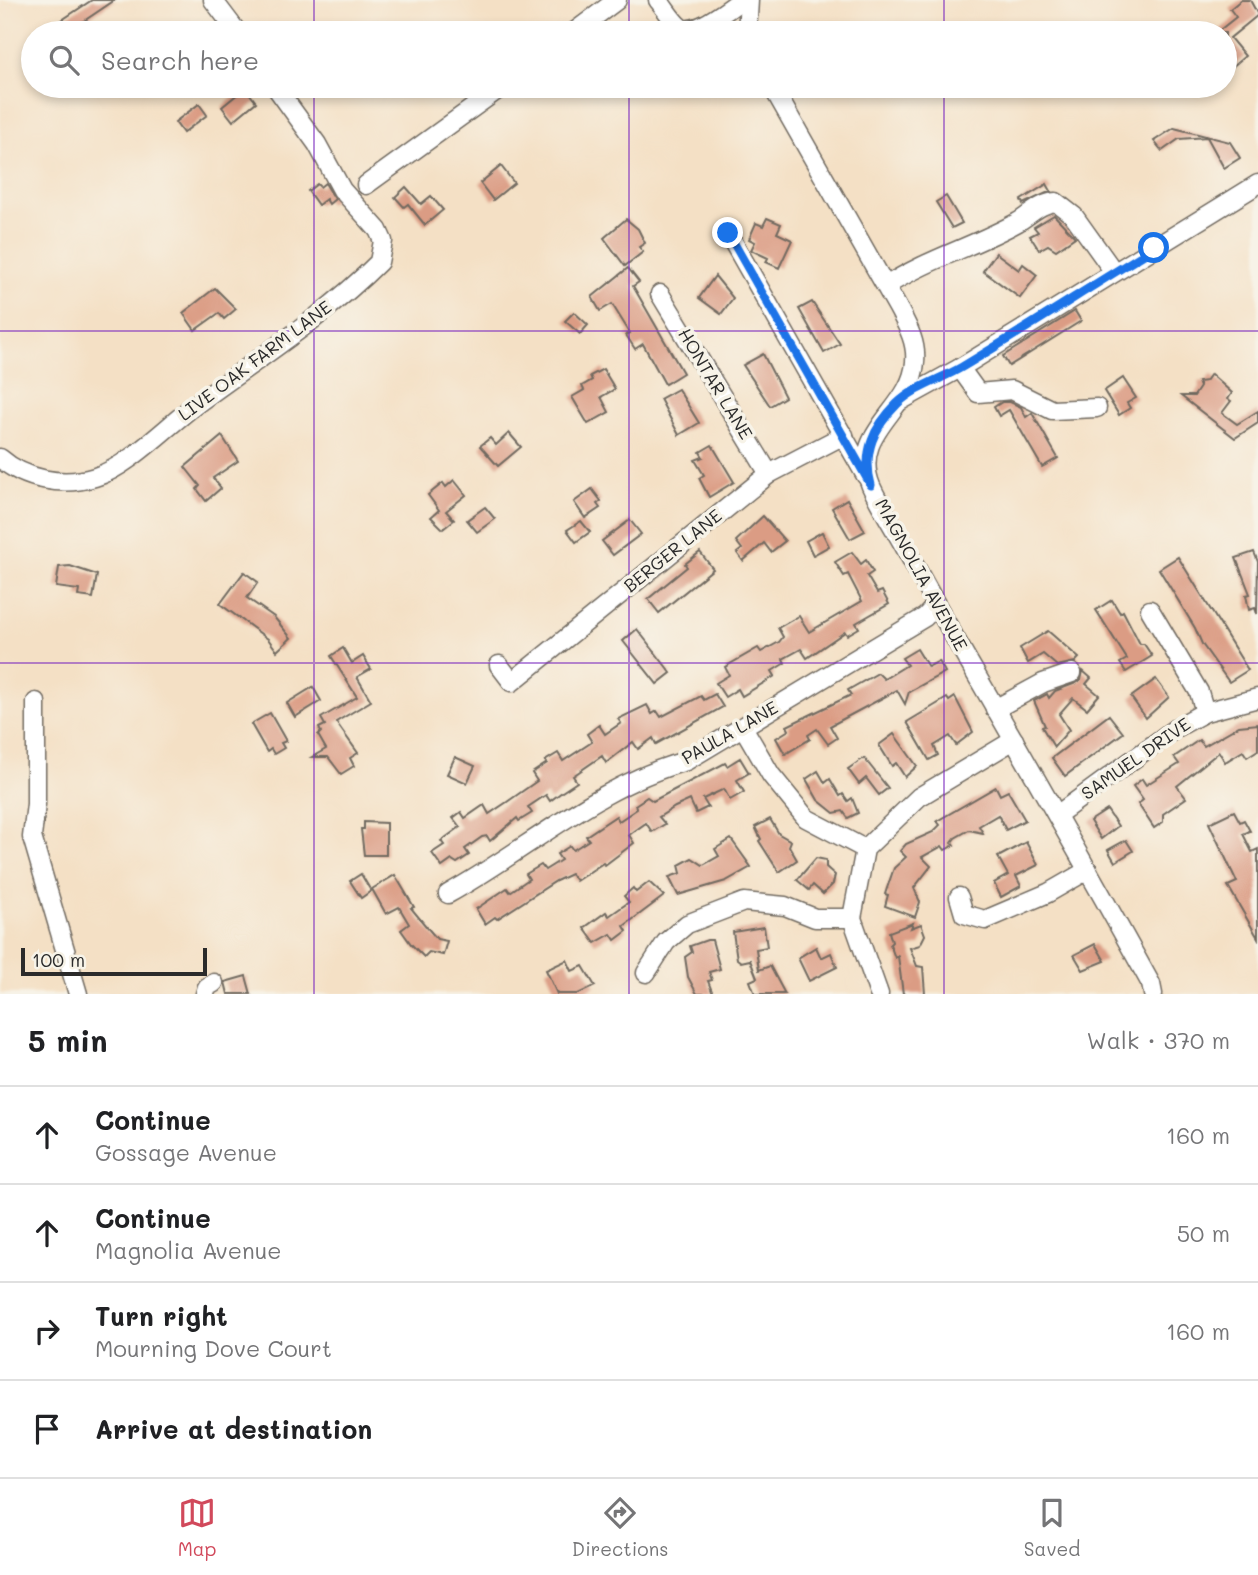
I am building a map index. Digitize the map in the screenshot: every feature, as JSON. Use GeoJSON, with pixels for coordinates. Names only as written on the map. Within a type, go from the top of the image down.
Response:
{"type":"FeatureCollection","features":[{"type":"Feature","properties":{"kind":"street"},"geometry":{"type":"LineString","coordinates":[[213,0],[229,21]]}},
{"type":"Feature","properties":{"kind":"street"},"geometry":{"type":"LineString","coordinates":[[589,21],[617,0]]}},
{"type":"Feature","properties":{"kind":"street"},"geometry":{"type":"LineString","coordinates":[[658,0],[675,21]]}},
{"type":"Feature","properties":{"kind":"street"},"geometry":{"type":"LineString","coordinates":[[710,21],[741,0]]}},
{"type":"Feature","properties":{"kind":"street"},"geometry":{"type":"LineString","coordinates":[[748,21],[749,0]]}},
{"type":"Feature","properties":{"kind":"street","name":"LIVE OAK FARM LANE"},"geometry":{"type":"LineString","coordinates":[[0,458],[31,476],[75,481],[97,477],[117,466],[196,405],[272,352],[379,262],[383,241],[378,230],[342,190],[317,144],[284,98]]}},
{"type":"Feature","properties":{"kind":"street"},"geometry":{"type":"LineString","coordinates":[[366,185],[486,98]]}},
{"type":"Feature","properties":{"kind":"street","name":"MAGNOLIA AVENUE"},"geometry":{"type":"LineString","coordinates":[[779,98],[886,286],[914,344],[912,378],[900,401],[875,430],[869,446],[867,462],[871,485],[1155,991]]}},
{"type":"Feature","properties":{"kind":"street"},"geometry":{"type":"LineString","coordinates":[[900,401],[960,368],[1258,184]]}},
{"type":"Feature","properties":{"kind":"street"},"geometry":{"type":"LineString","coordinates":[[886,286],[912,269],[1017,222],[1046,203],[1056,202],[1074,216],[1114,272]]}},
{"type":"Feature","properties":{"kind":"street"},"geometry":{"type":"LineString","coordinates":[[728,233],[871,485]]}},
{"type":"Feature","properties":{"kind":"street","name":"HONTAR LANE"},"geometry":{"type":"LineString","coordinates":[[660,293],[769,474]]}},
{"type":"Feature","properties":{"kind":"street"},"geometry":{"type":"LineString","coordinates":[[960,368],[978,393],[1012,390],[1052,411],[1097,408]]}},
{"type":"Feature","properties":{"kind":"street","name":"BERGER LANE"},"geometry":{"type":"LineString","coordinates":[[499,665],[512,682],[769,474],[844,435]]}},
{"type":"Feature","properties":{"kind":"street","name":"PAULA LANE"},"geometry":{"type":"LineString","coordinates":[[448,894],[485,874],[611,792],[649,771],[686,761],[744,727],[925,617],[936,605]]}},
{"type":"Feature","properties":{"kind":"street"},"geometry":{"type":"LineString","coordinates":[[1150,610],[1199,692],[1205,712]]}},
{"type":"Feature","properties":{"kind":"street"},"geometry":{"type":"LineString","coordinates":[[995,709],[1044,683],[1072,673]]}},
{"type":"Feature","properties":{"kind":"street","name":"SAMUEL DRIVE"},"geometry":{"type":"LineString","coordinates":[[1057,815],[1176,727],[1205,712],[1258,698]]}},
{"type":"Feature","properties":{"kind":"street"},"geometry":{"type":"LineString","coordinates":[[37,702],[36,804],[32,837],[78,994]]}},
{"type":"Feature","properties":{"kind":"street"},"geometry":{"type":"LineString","coordinates":[[744,727],[771,775],[806,818],[865,849]]}},
{"type":"Feature","properties":{"kind":"street"},"geometry":{"type":"LineString","coordinates":[[879,994],[852,918],[865,849],[919,797],[1014,740]]}},
{"type":"Feature","properties":{"kind":"street"},"geometry":{"type":"LineString","coordinates":[[959,897],[964,914],[985,920],[1048,893],[1088,870]]}},
{"type":"Feature","properties":{"kind":"street"},"geometry":{"type":"LineString","coordinates":[[646,973],[666,942],[687,924],[744,902],[785,906],[815,919],[852,918]]}},
{"type":"Feature","properties":{"kind":"building"},"geometry":{"type":"Polygon","coordinates":[[[92,0],[115,0],[84,21],[60,21],[92,0]]]}},
{"type":"Feature","properties":{"kind":"building"},"geometry":{"type":"Polygon","coordinates":[[[1241,0],[1250,0],[1258,15],[1237,32],[1237,21],[1231,21],[1236,17],[1230,9],[1241,0]]]}},
{"type":"Feature","properties":{"kind":"building"},"geometry":{"type":"Polygon","coordinates":[[[1237,46],[1245,56],[1237,63],[1237,46]]]}},
{"type":"Feature","properties":{"kind":"building"},"geometry":{"type":"Polygon","coordinates":[[[233,98],[253,98],[256,102],[233,121],[222,107],[233,98]]]}},
{"type":"Feature","properties":{"kind":"building"},"geometry":{"type":"Polygon","coordinates":[[[199,104],[207,115],[183,133],[175,122],[199,104]]]}},
{"type":"Feature","properties":{"kind":"building"},"geometry":{"type":"Polygon","coordinates":[[[1174,128],[1230,142],[1240,158],[1224,168],[1207,137],[1179,139],[1162,151],[1154,141],[1174,128]]]}},
{"type":"Feature","properties":{"kind":"building"},"geometry":{"type":"Polygon","coordinates":[[[501,166],[514,183],[493,200],[480,183],[501,166]]]}},
{"type":"Feature","properties":{"kind":"building"},"geometry":{"type":"Polygon","coordinates":[[[325,183],[335,199],[329,204],[326,199],[318,205],[308,191],[317,184],[320,187],[325,183]]]}},
{"type":"Feature","properties":{"kind":"building"},"geometry":{"type":"Polygon","coordinates":[[[1047,184],[1051,191],[1023,204],[1021,200],[1047,184]]]}},
{"type":"Feature","properties":{"kind":"building"},"geometry":{"type":"Polygon","coordinates":[[[406,187],[421,204],[431,196],[443,210],[425,225],[408,204],[404,207],[395,197],[406,187]]]}},
{"type":"Feature","properties":{"kind":"building"},"geometry":{"type":"Polygon","coordinates":[[[946,196],[962,223],[952,228],[936,202],[946,196]]]}},
{"type":"Feature","properties":{"kind":"building"},"geometry":{"type":"Polygon","coordinates":[[[1054,215],[1075,237],[1056,250],[1048,245],[1039,250],[1030,236],[1038,232],[1034,227],[1054,215]]]}},
{"type":"Feature","properties":{"kind":"building"},"geometry":{"type":"Polygon","coordinates":[[[767,218],[781,224],[777,233],[792,240],[779,268],[766,262],[768,258],[751,250],[755,242],[749,239],[756,223],[763,226],[767,218]]]}},
{"type":"Feature","properties":{"kind":"building"},"geometry":{"type":"Polygon","coordinates":[[[626,219],[638,229],[645,243],[639,247],[643,252],[625,266],[604,238],[626,219]]]}},
{"type":"Feature","properties":{"kind":"building"},"geometry":{"type":"Polygon","coordinates":[[[996,253],[1019,270],[1023,264],[1037,275],[1020,298],[983,271],[996,253]]]}},
{"type":"Feature","properties":{"kind":"building"},"geometry":{"type":"Polygon","coordinates":[[[628,268],[639,282],[633,286],[683,373],[665,384],[643,344],[635,349],[626,335],[630,333],[612,304],[600,311],[592,297],[628,268]]]}},
{"type":"Feature","properties":{"kind":"building"},"geometry":{"type":"Polygon","coordinates":[[[715,276],[733,298],[721,314],[699,298],[715,276]]]}},
{"type":"Feature","properties":{"kind":"building"},"geometry":{"type":"Polygon","coordinates":[[[215,288],[236,309],[224,319],[219,313],[195,330],[183,313],[215,288]]]}},
{"type":"Feature","properties":{"kind":"building"},"geometry":{"type":"Polygon","coordinates":[[[812,302],[840,344],[824,353],[799,309],[812,302]]]}},
{"type":"Feature","properties":{"kind":"building"},"geometry":{"type":"Polygon","coordinates":[[[1075,311],[1081,321],[1009,366],[1003,356],[1075,311]]]}},
{"type":"Feature","properties":{"kind":"building"},"geometry":{"type":"Polygon","coordinates":[[[574,312],[588,325],[580,334],[565,321],[574,312]]]}},
{"type":"Feature","properties":{"kind":"building"},"geometry":{"type":"Polygon","coordinates":[[[763,354],[785,397],[770,406],[743,365],[763,354]]]}},
{"type":"Feature","properties":{"kind":"building"},"geometry":{"type":"Polygon","coordinates":[[[603,369],[615,389],[601,397],[609,412],[588,424],[572,397],[584,390],[582,386],[592,380],[590,376],[603,369]]]}},
{"type":"Feature","properties":{"kind":"building"},"geometry":{"type":"Polygon","coordinates":[[[1211,374],[1232,393],[1228,399],[1231,401],[1222,413],[1237,424],[1258,411],[1258,423],[1235,438],[1181,396],[1194,396],[1200,387],[1198,382],[1206,381],[1211,374]]]}},
{"type":"Feature","properties":{"kind":"building"},"geometry":{"type":"Polygon","coordinates":[[[1123,378],[1136,398],[1127,403],[1130,408],[1119,415],[1104,391],[1123,378]]]}},
{"type":"Feature","properties":{"kind":"building"},"geometry":{"type":"Polygon","coordinates":[[[678,389],[699,423],[679,435],[660,399],[678,389]]]}},
{"type":"Feature","properties":{"kind":"building"},"geometry":{"type":"Polygon","coordinates":[[[1002,402],[1021,407],[1026,417],[1032,413],[1058,458],[1042,467],[1009,410],[999,416],[994,407],[1002,402]]]}},
{"type":"Feature","properties":{"kind":"building"},"geometry":{"type":"Polygon","coordinates":[[[509,433],[521,447],[498,466],[480,446],[490,438],[496,445],[509,433]]]}},
{"type":"Feature","properties":{"kind":"building"},"geometry":{"type":"Polygon","coordinates":[[[222,436],[238,461],[213,478],[221,488],[206,501],[197,489],[200,486],[185,467],[222,436]]]}},
{"type":"Feature","properties":{"kind":"building"},"geometry":{"type":"Polygon","coordinates":[[[712,445],[734,482],[709,497],[699,478],[704,475],[695,460],[703,457],[700,452],[712,445]]]}},
{"type":"Feature","properties":{"kind":"building"},"geometry":{"type":"Polygon","coordinates":[[[454,480],[466,495],[446,511],[454,520],[443,529],[431,517],[439,510],[428,495],[443,483],[446,487],[454,480]]]}},
{"type":"Feature","properties":{"kind":"building"},"geometry":{"type":"Polygon","coordinates":[[[592,489],[601,501],[597,504],[600,508],[585,518],[574,502],[592,489]]]}},
{"type":"Feature","properties":{"kind":"building"},"geometry":{"type":"Polygon","coordinates":[[[847,499],[865,531],[850,539],[832,508],[847,499]]]}},
{"type":"Feature","properties":{"kind":"building"},"geometry":{"type":"Polygon","coordinates":[[[485,507],[495,519],[477,532],[467,520],[485,507]]]}},
{"type":"Feature","properties":{"kind":"building"},"geometry":{"type":"Polygon","coordinates":[[[763,516],[785,541],[771,552],[764,543],[743,561],[737,553],[742,549],[736,541],[763,516]]]}},
{"type":"Feature","properties":{"kind":"building"},"geometry":{"type":"Polygon","coordinates":[[[630,520],[641,534],[613,555],[602,541],[630,520]]]}},
{"type":"Feature","properties":{"kind":"building"},"geometry":{"type":"Polygon","coordinates":[[[581,521],[590,532],[576,542],[567,530],[581,521]]]}},
{"type":"Feature","properties":{"kind":"building"},"geometry":{"type":"Polygon","coordinates":[[[822,532],[829,546],[813,555],[806,541],[822,532]]]}},
{"type":"Feature","properties":{"kind":"building"},"geometry":{"type":"Polygon","coordinates":[[[700,552],[713,569],[659,613],[648,599],[687,567],[685,564],[700,552]]]}},
{"type":"Feature","properties":{"kind":"building"},"geometry":{"type":"Polygon","coordinates":[[[852,552],[861,564],[866,560],[873,572],[867,576],[877,593],[882,591],[889,604],[856,623],[859,628],[847,635],[845,632],[807,658],[801,649],[783,659],[785,663],[772,671],[775,676],[742,696],[738,689],[725,697],[716,683],[729,675],[725,667],[758,648],[761,652],[779,642],[783,637],[778,628],[799,616],[809,632],[862,601],[848,574],[844,576],[835,562],[852,552]]]}},
{"type":"Feature","properties":{"kind":"building"},"geometry":{"type":"Polygon","coordinates":[[[1254,552],[1258,562],[1257,614],[1255,608],[1249,610],[1246,595],[1250,594],[1236,558],[1254,552]]]}},
{"type":"Feature","properties":{"kind":"building"},"geometry":{"type":"Polygon","coordinates":[[[1178,557],[1248,670],[1229,682],[1202,644],[1159,569],[1178,557]]]}},
{"type":"Feature","properties":{"kind":"building"},"geometry":{"type":"Polygon","coordinates":[[[70,566],[97,575],[93,598],[78,596],[79,590],[56,587],[59,567],[70,566]]]}},
{"type":"Feature","properties":{"kind":"building"},"geometry":{"type":"Polygon","coordinates":[[[244,572],[258,582],[247,598],[274,617],[291,638],[277,651],[268,639],[220,604],[244,572]]]}},
{"type":"Feature","properties":{"kind":"building"},"geometry":{"type":"Polygon","coordinates":[[[1112,600],[1120,613],[1123,611],[1140,644],[1144,644],[1152,656],[1126,672],[1120,663],[1127,659],[1096,610],[1112,600]]]}},
{"type":"Feature","properties":{"kind":"building"},"geometry":{"type":"Polygon","coordinates":[[[637,629],[671,673],[657,684],[623,641],[637,629]]]}},
{"type":"Feature","properties":{"kind":"building"},"geometry":{"type":"Polygon","coordinates":[[[1048,631],[1079,658],[1075,662],[1057,666],[1043,654],[1028,663],[1020,648],[1048,631]]]}},
{"type":"Feature","properties":{"kind":"building"},"geometry":{"type":"Polygon","coordinates":[[[343,648],[352,663],[363,656],[371,669],[357,677],[371,701],[336,722],[358,753],[350,758],[354,766],[341,774],[328,757],[312,757],[326,749],[318,735],[321,732],[319,728],[325,725],[321,718],[357,697],[331,656],[343,648]]]}},
{"type":"Feature","properties":{"kind":"building"},"geometry":{"type":"Polygon","coordinates":[[[917,649],[928,667],[939,661],[945,672],[909,692],[905,704],[897,690],[830,726],[837,738],[828,744],[817,729],[808,735],[810,739],[785,754],[776,738],[789,730],[787,726],[851,695],[848,690],[878,673],[884,679],[907,665],[902,658],[917,649]]]}},
{"type":"Feature","properties":{"kind":"building"},"geometry":{"type":"Polygon","coordinates":[[[1083,671],[1091,678],[1086,684],[1099,695],[1087,709],[1073,698],[1059,714],[1069,730],[1054,747],[1042,727],[1045,726],[1034,701],[1047,694],[1049,698],[1055,691],[1081,680],[1083,671]]]}},
{"type":"Feature","properties":{"kind":"building"},"geometry":{"type":"Polygon","coordinates":[[[1156,679],[1169,697],[1146,718],[1131,697],[1156,679]]]}},
{"type":"Feature","properties":{"kind":"building"},"geometry":{"type":"Polygon","coordinates":[[[313,687],[321,701],[295,717],[287,703],[313,687]]]}},
{"type":"Feature","properties":{"kind":"building"},"geometry":{"type":"Polygon","coordinates":[[[715,694],[723,707],[656,744],[653,738],[638,749],[633,742],[606,763],[602,756],[573,776],[577,782],[550,801],[546,795],[528,807],[532,813],[519,821],[517,818],[490,841],[487,836],[482,837],[465,849],[469,855],[457,863],[452,860],[442,867],[432,853],[444,845],[441,841],[460,827],[453,818],[461,812],[465,818],[484,805],[489,814],[537,781],[532,773],[547,763],[545,761],[558,753],[563,761],[592,742],[587,734],[599,725],[605,734],[621,723],[618,719],[647,705],[652,714],[657,711],[661,717],[701,696],[704,700],[715,694]]]}},
{"type":"Feature","properties":{"kind":"building"},"geometry":{"type":"Polygon","coordinates":[[[955,697],[973,732],[956,745],[950,736],[934,746],[938,755],[929,760],[907,722],[947,698],[949,701],[955,697]]]}},
{"type":"Feature","properties":{"kind":"building"},"geometry":{"type":"Polygon","coordinates":[[[270,713],[286,741],[281,743],[284,748],[274,754],[271,749],[267,752],[251,724],[270,713]]]}},
{"type":"Feature","properties":{"kind":"building"},"geometry":{"type":"Polygon","coordinates":[[[1109,715],[1123,733],[1065,776],[1052,758],[1109,715]]]}},
{"type":"Feature","properties":{"kind":"building"},"geometry":{"type":"Polygon","coordinates":[[[1258,724],[1258,750],[1247,757],[1243,751],[1225,762],[1219,752],[1177,786],[1186,798],[1163,814],[1163,822],[1154,828],[1138,804],[1143,800],[1133,786],[1142,779],[1146,785],[1179,764],[1174,757],[1199,740],[1204,746],[1239,726],[1258,724]]]}},
{"type":"Feature","properties":{"kind":"building"},"geometry":{"type":"Polygon","coordinates":[[[894,734],[917,766],[905,777],[896,763],[892,766],[879,745],[894,734]]]}},
{"type":"Feature","properties":{"kind":"building"},"geometry":{"type":"Polygon","coordinates":[[[455,757],[475,766],[467,783],[447,774],[455,757]]]}},
{"type":"Feature","properties":{"kind":"building"},"geometry":{"type":"Polygon","coordinates":[[[740,758],[749,773],[737,780],[744,792],[730,800],[724,789],[703,799],[708,807],[696,813],[690,800],[675,807],[659,817],[665,824],[652,832],[646,823],[629,835],[634,843],[605,865],[603,863],[576,881],[571,874],[556,881],[485,924],[476,909],[507,888],[510,892],[529,879],[526,874],[541,865],[545,870],[561,860],[557,854],[570,846],[573,850],[589,840],[586,836],[616,816],[619,821],[637,809],[635,805],[647,797],[653,801],[725,763],[727,766],[740,758]]]}},
{"type":"Feature","properties":{"kind":"building"},"geometry":{"type":"Polygon","coordinates":[[[864,758],[888,788],[879,795],[866,778],[859,784],[848,769],[864,758]]]}},
{"type":"Feature","properties":{"kind":"building"},"geometry":{"type":"Polygon","coordinates":[[[818,771],[825,783],[830,779],[840,796],[843,794],[848,801],[852,798],[858,813],[848,818],[843,811],[834,813],[818,800],[806,779],[818,771]]]}},
{"type":"Feature","properties":{"kind":"building"},"geometry":{"type":"Polygon","coordinates":[[[996,787],[1000,795],[1008,791],[1025,820],[1006,830],[998,815],[979,826],[983,833],[969,830],[955,838],[952,842],[954,845],[945,850],[942,846],[922,857],[931,866],[914,888],[920,902],[915,917],[885,906],[888,895],[885,894],[894,868],[906,857],[900,851],[906,844],[933,832],[940,825],[937,821],[996,787]]]}},
{"type":"Feature","properties":{"kind":"building"},"geometry":{"type":"Polygon","coordinates":[[[1107,810],[1118,826],[1101,839],[1090,821],[1107,810]]]}},
{"type":"Feature","properties":{"kind":"building"},"geometry":{"type":"Polygon","coordinates":[[[1234,811],[1240,822],[1244,820],[1250,831],[1243,834],[1252,852],[1258,849],[1258,938],[1228,886],[1237,882],[1209,823],[1234,811]]]}},
{"type":"Feature","properties":{"kind":"building"},"geometry":{"type":"Polygon","coordinates":[[[770,819],[779,834],[791,841],[789,846],[797,860],[779,872],[759,841],[761,839],[755,827],[770,819]]]}},
{"type":"Feature","properties":{"kind":"building"},"geometry":{"type":"Polygon","coordinates":[[[364,822],[386,823],[386,855],[364,855],[361,829],[364,829],[364,822]]]}},
{"type":"Feature","properties":{"kind":"building"},"geometry":{"type":"Polygon","coordinates":[[[731,839],[751,867],[726,881],[678,895],[669,877],[681,873],[679,865],[692,858],[703,865],[719,856],[715,849],[731,839]]]}},
{"type":"Feature","properties":{"kind":"building"},"geometry":{"type":"Polygon","coordinates":[[[1126,840],[1133,851],[1115,862],[1108,850],[1126,840]]]}},
{"type":"Feature","properties":{"kind":"building"},"geometry":{"type":"Polygon","coordinates":[[[1026,842],[1038,865],[1016,876],[1021,886],[1001,897],[994,883],[1008,875],[998,857],[1026,842]]]}},
{"type":"Feature","properties":{"kind":"building"},"geometry":{"type":"Polygon","coordinates":[[[816,858],[826,860],[826,867],[835,875],[833,884],[823,894],[813,885],[809,890],[797,880],[816,858]]]}},
{"type":"Feature","properties":{"kind":"building"},"geometry":{"type":"Polygon","coordinates":[[[361,874],[371,891],[361,898],[350,881],[361,874]]]}},
{"type":"Feature","properties":{"kind":"building"},"geometry":{"type":"Polygon","coordinates":[[[395,875],[414,907],[411,908],[437,939],[447,941],[443,955],[429,952],[424,957],[411,944],[401,930],[409,924],[399,907],[386,914],[372,889],[395,875]]]}},
{"type":"Feature","properties":{"kind":"building"},"geometry":{"type":"Polygon","coordinates":[[[649,882],[664,896],[624,926],[627,931],[615,940],[611,934],[595,943],[584,928],[606,912],[609,916],[629,902],[624,896],[633,888],[636,892],[649,882]]]}},
{"type":"Feature","properties":{"kind":"building"},"geometry":{"type":"Polygon","coordinates":[[[913,923],[911,928],[921,924],[925,935],[920,945],[910,948],[917,966],[923,967],[925,994],[903,994],[898,956],[895,958],[890,944],[892,942],[889,932],[913,923]]]}},
{"type":"Feature","properties":{"kind":"building"},"geometry":{"type":"Polygon","coordinates":[[[764,927],[767,947],[756,949],[759,970],[770,966],[785,994],[755,994],[750,981],[757,978],[750,960],[741,962],[737,959],[733,932],[764,927]]]}},
{"type":"Feature","properties":{"kind":"building"},"geometry":{"type":"Polygon","coordinates":[[[712,940],[720,969],[709,972],[712,980],[708,981],[713,994],[697,994],[688,977],[685,957],[692,952],[690,946],[712,940]]]}},
{"type":"Feature","properties":{"kind":"building"},"geometry":{"type":"Polygon","coordinates":[[[1095,944],[1105,961],[1083,970],[1074,955],[1095,944]]]}},
{"type":"Feature","properties":{"kind":"building"},"geometry":{"type":"Polygon","coordinates":[[[816,947],[821,958],[831,953],[837,967],[809,981],[798,958],[816,947]]]}},
{"type":"Feature","properties":{"kind":"building"},"geometry":{"type":"Polygon","coordinates":[[[567,960],[572,971],[583,966],[595,986],[578,994],[557,994],[546,970],[567,960]]]}},
{"type":"Feature","properties":{"kind":"building"},"geometry":{"type":"Polygon","coordinates":[[[246,976],[251,994],[228,994],[225,982],[246,976]]]}},
{"type":"Feature","properties":{"kind":"route"},"geometry":{"type":"LineString","coordinates":[[728,233],[871,485],[867,462],[869,446],[875,430],[900,401],[960,368],[1154,248]]}}]}
